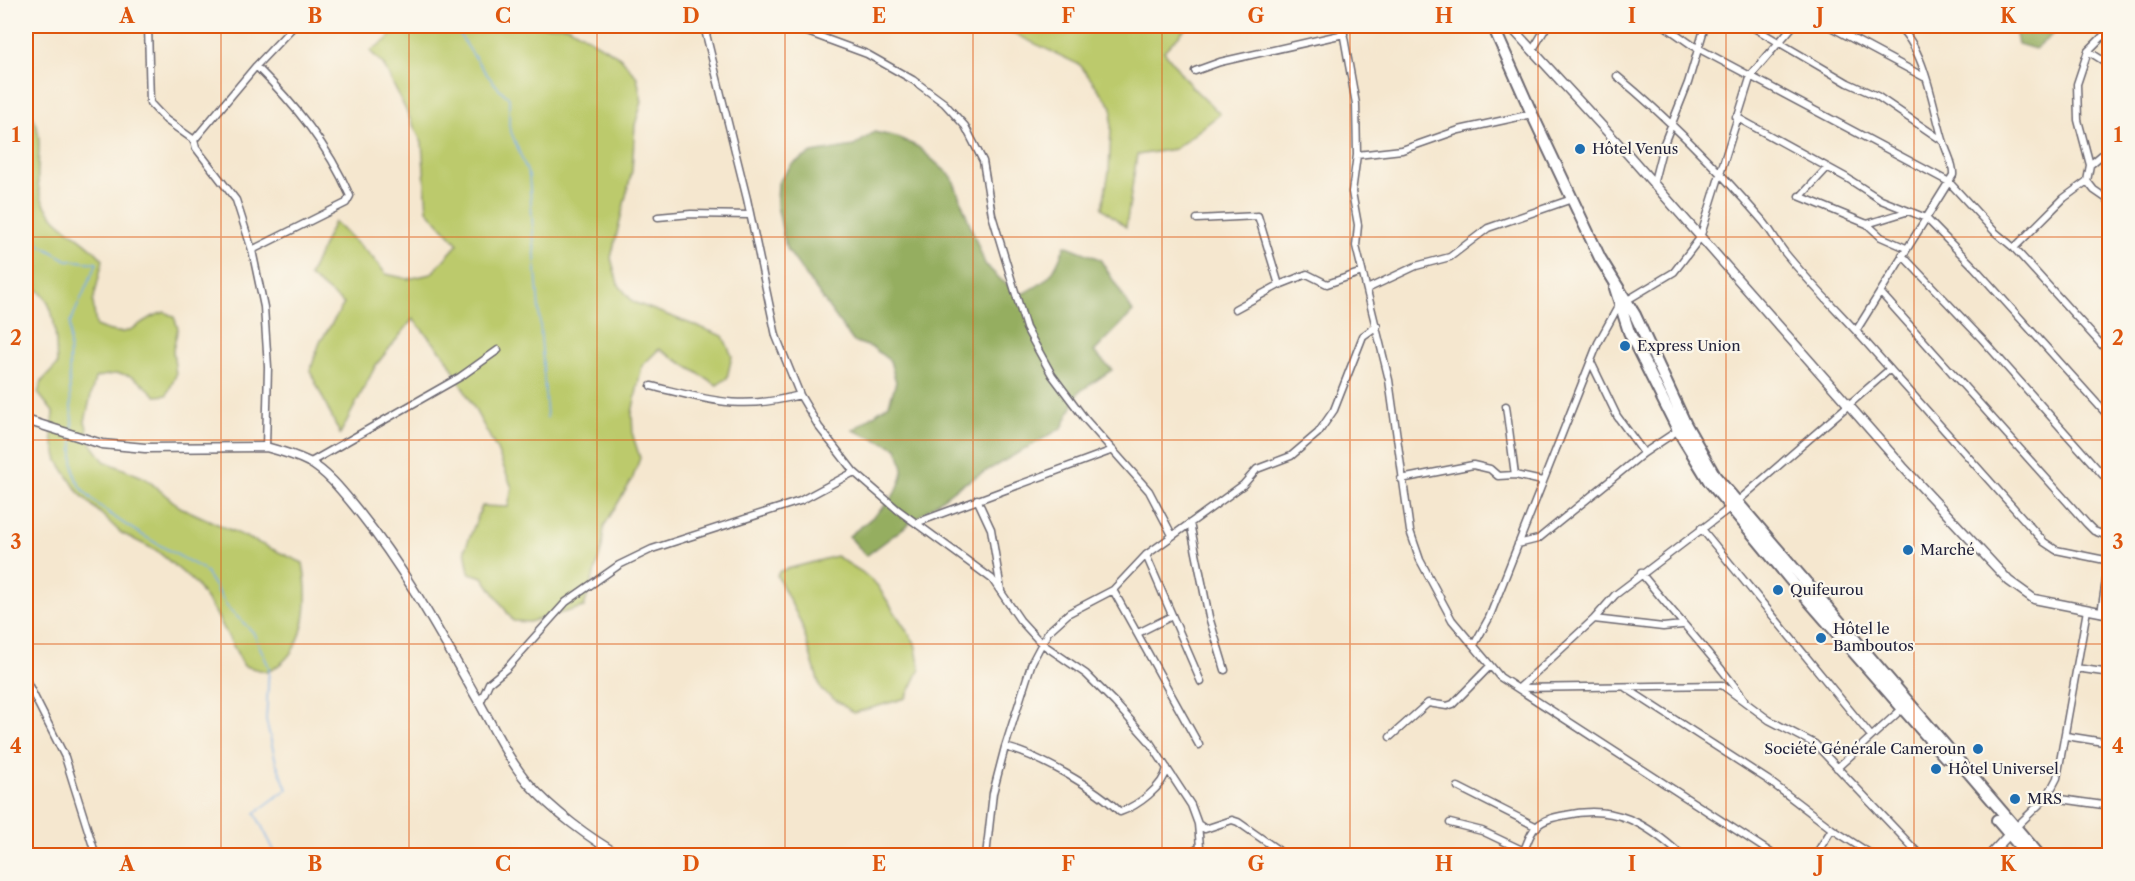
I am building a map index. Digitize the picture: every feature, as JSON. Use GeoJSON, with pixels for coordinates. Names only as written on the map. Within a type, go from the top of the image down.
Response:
{"type":"FeatureCollection","features":[{"type":"Feature","properties":{"kind":"highway"},"geometry":{"type":"LineString","coordinates":[[1493,26],[1572,199],[1614,282],[1623,303],[1629,332],[1709,481],[1734,504],[1906,705],[2012,832],[2028,855]]}},
{"type":"Feature","properties":{"kind":"highway"},"geometry":{"type":"LineString","coordinates":[[2012,832],[2040,855]]}},
{"type":"Feature","properties":{"kind":"street"},"geometry":{"type":"LineString","coordinates":[[148,26],[150,103],[166,120],[194,140],[196,148],[236,200],[252,250],[264,308],[268,367],[266,447]]}},
{"type":"Feature","properties":{"kind":"street"},"geometry":{"type":"LineString","coordinates":[[194,140],[256,66],[294,26]]}},
{"type":"Feature","properties":{"kind":"street"},"geometry":{"type":"LineString","coordinates":[[704,26],[750,215],[776,336],[800,395],[819,427],[854,472],[916,523],[960,553],[992,579],[1020,620],[1041,643],[1086,674],[1149,741],[1191,806],[1198,824],[1200,848],[1187,855]]}},
{"type":"Feature","properties":{"kind":"street"},"geometry":{"type":"LineString","coordinates":[[791,26],[877,59],[913,80],[944,103],[965,126],[983,161],[992,215],[1026,328],[1052,375],[1085,420],[1124,460],[1149,491],[1172,534]]}},
{"type":"Feature","properties":{"kind":"street"},"geometry":{"type":"LineString","coordinates":[[1342,26],[1356,104],[1357,155],[1353,192],[1358,225],[1356,246],[1389,380],[1401,479],[1410,531],[1420,560],[1452,620],[1490,666],[1559,717],[1776,855]]}},
{"type":"Feature","properties":{"kind":"street"},"geometry":{"type":"LineString","coordinates":[[1510,26],[1848,404],[2018,589],[2034,599],[2105,613],[2109,559],[2056,550],[2044,542],[1785,253],[1764,222],[1671,126],[1663,114],[1617,76]]}},
{"type":"Feature","properties":{"kind":"street"},"geometry":{"type":"LineString","coordinates":[[1532,51],[1546,26]]}},
{"type":"Feature","properties":{"kind":"street"},"geometry":{"type":"LineString","coordinates":[[1665,26],[1698,48],[1950,182],[1995,232],[2014,248],[2109,354]]}},
{"type":"Feature","properties":{"kind":"street"},"geometry":{"type":"LineString","coordinates":[[1653,185],[1705,26]]}},
{"type":"Feature","properties":{"kind":"street"},"geometry":{"type":"LineString","coordinates":[[1750,26],[1877,96],[1943,141]]}},
{"type":"Feature","properties":{"kind":"street"},"geometry":{"type":"LineString","coordinates":[[1474,645],[1489,618],[1591,362],[1623,303],[1674,272],[1700,238],[1718,172],[1750,75],[1793,26]]}},
{"type":"Feature","properties":{"kind":"street"},"geometry":{"type":"LineString","coordinates":[[1829,26],[1924,76]]}},
{"type":"Feature","properties":{"kind":"street"},"geometry":{"type":"LineString","coordinates":[[1856,331],[1906,248],[1950,182],[1954,169],[1943,141],[1934,100],[1908,36],[1898,26]]}},
{"type":"Feature","properties":{"kind":"street"},"geometry":{"type":"LineString","coordinates":[[2014,248],[2064,198],[2087,181],[2090,165],[2080,131],[2077,108],[2079,74],[2088,51],[2109,29]]}},
{"type":"Feature","properties":{"kind":"street"},"geometry":{"type":"LineString","coordinates":[[1195,71],[1220,62],[1344,34]]}},
{"type":"Feature","properties":{"kind":"street"},"geometry":{"type":"LineString","coordinates":[[2088,51],[2109,65]]}},
{"type":"Feature","properties":{"kind":"street"},"geometry":{"type":"LineString","coordinates":[[252,250],[346,203],[350,196],[337,166],[318,137],[291,101],[256,66]]}},
{"type":"Feature","properties":{"kind":"street"},"geometry":{"type":"LineString","coordinates":[[1357,155],[1402,150],[1459,130],[1532,114]]}},
{"type":"Feature","properties":{"kind":"street"},"geometry":{"type":"LineString","coordinates":[[1736,117],[1881,200],[1926,218],[1974,267],[2109,418]]}},
{"type":"Feature","properties":{"kind":"street"},"geometry":{"type":"LineString","coordinates":[[2090,165],[2109,148]]}},
{"type":"Feature","properties":{"kind":"street"},"geometry":{"type":"LineString","coordinates":[[1827,168],[1801,195],[1867,224],[1881,237],[1906,248]]}},
{"type":"Feature","properties":{"kind":"street"},"geometry":{"type":"LineString","coordinates":[[2087,181],[2094,190],[2109,201]]}},
{"type":"Feature","properties":{"kind":"street"},"geometry":{"type":"LineString","coordinates":[[1367,289],[1416,266],[1450,257],[1488,228],[1572,199]]}},
{"type":"Feature","properties":{"kind":"street"},"geometry":{"type":"LineString","coordinates":[[1867,224],[1910,211]]}},
{"type":"Feature","properties":{"kind":"street"},"geometry":{"type":"LineString","coordinates":[[658,217],[691,214],[750,215]]}},
{"type":"Feature","properties":{"kind":"street"},"geometry":{"type":"LineString","coordinates":[[1197,219],[1258,216],[1280,285]]}},
{"type":"Feature","properties":{"kind":"street"},"geometry":{"type":"LineString","coordinates":[[1902,255],[1982,339],[2109,483]]}},
{"type":"Feature","properties":{"kind":"street"},"geometry":{"type":"LineString","coordinates":[[1234,309],[1307,274],[1327,284],[1362,272]]}},
{"type":"Feature","properties":{"kind":"street"},"geometry":{"type":"LineString","coordinates":[[1880,292],[2087,524],[2094,531],[2109,537]]}},
{"type":"Feature","properties":{"kind":"street"},"geometry":{"type":"LineString","coordinates":[[986,855],[993,793],[1032,662],[1041,643],[1056,623],[1113,590],[1146,555],[1172,534],[1243,485],[1257,469],[1291,456],[1318,433],[1334,410],[1363,336],[1377,326]]}},
{"type":"Feature","properties":{"kind":"street"},"geometry":{"type":"LineString","coordinates":[[309,462],[460,377],[498,350]]}},
{"type":"Feature","properties":{"kind":"street"},"geometry":{"type":"LineString","coordinates":[[1591,362],[1617,416],[1644,453]]}},
{"type":"Feature","properties":{"kind":"street"},"geometry":{"type":"LineString","coordinates":[[1519,688],[1594,619],[1615,595],[1734,504],[1890,369]]}},
{"type":"Feature","properties":{"kind":"street"},"geometry":{"type":"LineString","coordinates":[[651,386],[740,405],[768,403],[800,395]]}},
{"type":"Feature","properties":{"kind":"street"},"geometry":{"type":"LineString","coordinates":[[1506,406],[1515,475]]}},
{"type":"Feature","properties":{"kind":"street"},"geometry":{"type":"LineString","coordinates":[[26,420],[102,444],[145,448],[266,447],[285,451],[309,462],[328,476],[348,498],[399,566],[428,610],[495,733],[528,783],[565,817],[621,855]]}},
{"type":"Feature","properties":{"kind":"street"},"geometry":{"type":"LineString","coordinates":[[1518,544],[1538,538],[1644,453],[1682,427]]}},
{"type":"Feature","properties":{"kind":"street"},"geometry":{"type":"LineString","coordinates":[[916,523],[1106,455],[1113,450]]}},
{"type":"Feature","properties":{"kind":"street"},"geometry":{"type":"LineString","coordinates":[[1106,455],[1124,460]]}},
{"type":"Feature","properties":{"kind":"street"},"geometry":{"type":"LineString","coordinates":[[1401,479],[1473,465],[1490,469],[1498,476],[1515,475],[1542,481]]}},
{"type":"Feature","properties":{"kind":"street"},"geometry":{"type":"LineString","coordinates":[[480,703],[489,683],[506,669],[566,602],[619,565],[652,549],[800,501],[854,472]]}},
{"type":"Feature","properties":{"kind":"street"},"geometry":{"type":"LineString","coordinates":[[977,500],[991,529],[1001,590]]}},
{"type":"Feature","properties":{"kind":"street"},"geometry":{"type":"LineString","coordinates":[[1190,523],[1209,617],[1224,670]]}},
{"type":"Feature","properties":{"kind":"street"},"geometry":{"type":"LineString","coordinates":[[1701,528],[1871,736]]}},
{"type":"Feature","properties":{"kind":"street"},"geometry":{"type":"LineString","coordinates":[[1146,555],[1201,682]]}},
{"type":"Feature","properties":{"kind":"street"},"geometry":{"type":"LineString","coordinates":[[1641,573],[1682,625],[1725,671],[1746,702]]}},
{"type":"Feature","properties":{"kind":"street"},"geometry":{"type":"LineString","coordinates":[[1113,590],[1199,745]]}},
{"type":"Feature","properties":{"kind":"street"},"geometry":{"type":"LineString","coordinates":[[1989,855],[2047,797],[2061,763],[2087,610]]}},
{"type":"Feature","properties":{"kind":"street"},"geometry":{"type":"LineString","coordinates":[[1138,633],[1172,616]]}},
{"type":"Feature","properties":{"kind":"street"},"geometry":{"type":"LineString","coordinates":[[1594,619],[1642,626],[1682,625]]}},
{"type":"Feature","properties":{"kind":"street"},"geometry":{"type":"LineString","coordinates":[[1390,736],[1428,703],[1447,706],[1453,704],[1490,666]]}},
{"type":"Feature","properties":{"kind":"street"},"geometry":{"type":"LineString","coordinates":[[2076,668],[2109,673]]}},
{"type":"Feature","properties":{"kind":"street"},"geometry":{"type":"LineString","coordinates":[[26,680],[65,757],[96,855]]}},
{"type":"Feature","properties":{"kind":"street"},"geometry":{"type":"LineString","coordinates":[[1519,688],[1722,685],[1769,720],[1815,744],[1921,855]]}},
{"type":"Feature","properties":{"kind":"street"},"geometry":{"type":"LineString","coordinates":[[1625,687],[1768,780],[1832,829],[1874,855]]}},
{"type":"Feature","properties":{"kind":"street"},"geometry":{"type":"LineString","coordinates":[[1837,768],[1906,705]]}},
{"type":"Feature","properties":{"kind":"street"},"geometry":{"type":"LineString","coordinates":[[2066,736],[2109,743]]}},
{"type":"Feature","properties":{"kind":"street"},"geometry":{"type":"LineString","coordinates":[[1005,747],[1059,770],[1120,812],[1134,807],[1165,779],[1167,768]]}},
{"type":"Feature","properties":{"kind":"street"},"geometry":{"type":"LineString","coordinates":[[1458,787],[1536,827]]}},
{"type":"Feature","properties":{"kind":"street"},"geometry":{"type":"LineString","coordinates":[[2047,797],[2109,806]]}},
{"type":"Feature","properties":{"kind":"street"},"geometry":{"type":"LineString","coordinates":[[1450,823],[1482,831],[1523,853],[1536,827],[1550,818],[1584,811],[1618,814],[1647,829],[1682,855]]}},
{"type":"Feature","properties":{"kind":"street"},"geometry":{"type":"LineString","coordinates":[[1198,824],[1205,830],[1232,820],[1238,822],[1278,850],[1278,855]]}},
{"type":"Feature","properties":{"kind":"street"},"geometry":{"type":"LineString","coordinates":[[1815,855],[1832,829]]}},
{"type":"Feature","properties":{"kind":"green space"},"geometry":{"type":"Polygon","coordinates":[[[395,26],[568,26],[620,57],[637,77],[642,102],[635,125],[632,171],[611,258],[618,284],[633,302],[723,336],[732,356],[727,378],[717,385],[659,349],[642,366],[632,413],[633,436],[640,458],[632,480],[604,526],[602,548],[584,607],[529,622],[513,621],[483,577],[469,573],[465,549],[482,506],[508,507],[512,488],[497,450],[446,357],[413,319],[376,365],[340,434],[310,371],[320,342],[344,304],[309,276],[334,222],[372,257],[386,274],[408,279],[431,274],[458,244],[427,210],[422,143],[383,64],[370,51],[388,39],[395,26]]]}},
{"type":"Feature","properties":{"kind":"green space"},"geometry":{"type":"Polygon","coordinates":[[[998,26],[1188,26],[1164,51],[1190,85],[1220,114],[1175,149],[1137,155],[1126,227],[1102,208],[1109,172],[1112,107],[1080,65],[998,26]]]}},
{"type":"Feature","properties":{"kind":"green space"},"geometry":{"type":"Polygon","coordinates":[[[2014,26],[2063,26],[2035,49],[2018,44],[2014,26]]]}},
{"type":"Feature","properties":{"kind":"green space"},"geometry":{"type":"Polygon","coordinates":[[[26,106],[38,130],[39,187],[47,209],[54,218],[103,260],[93,302],[96,326],[109,331],[127,331],[165,312],[174,317],[178,328],[173,350],[176,375],[167,395],[156,396],[135,378],[128,375],[114,374],[95,378],[85,421],[91,443],[104,461],[145,478],[180,507],[303,563],[306,594],[303,625],[291,653],[281,664],[267,672],[244,666],[215,612],[195,583],[157,551],[121,533],[78,492],[58,461],[52,437],[53,412],[38,393],[42,381],[57,365],[53,318],[44,297],[37,289],[26,284],[26,106]]]}},
{"type":"Feature","properties":{"kind":"green space"},"geometry":{"type":"Polygon","coordinates":[[[874,132],[897,137],[918,147],[952,177],[985,264],[1002,281],[1022,294],[1031,290],[1050,275],[1065,245],[1100,259],[1133,312],[1094,352],[1112,370],[1079,392],[1062,428],[958,487],[866,556],[849,536],[890,500],[900,482],[903,468],[897,448],[853,430],[889,404],[896,382],[890,361],[873,348],[853,341],[786,248],[777,205],[778,183],[792,164],[812,153],[854,146],[874,132]]]}},
{"type":"Feature","properties":{"kind":"green space"},"geometry":{"type":"Polygon","coordinates":[[[836,556],[862,572],[877,585],[915,643],[920,669],[906,698],[854,713],[821,690],[801,623],[777,575],[780,571],[836,556]]]}},
{"type":"Feature","properties":{"kind":"waterway"},"geometry":{"type":"LineString","coordinates":[[454,26],[486,73],[509,98],[509,127],[529,176],[547,418]]}},
{"type":"Feature","properties":{"kind":"waterway"},"geometry":{"type":"LineString","coordinates":[[26,237],[67,260],[97,263],[70,323],[69,378],[73,433]]}},
{"type":"Feature","properties":{"kind":"waterway"},"geometry":{"type":"LineString","coordinates":[[73,438],[75,475],[82,488],[94,501],[131,528],[203,569]]}},
{"type":"Feature","properties":{"kind":"waterway"},"geometry":{"type":"LineString","coordinates":[[205,571],[229,609],[253,632],[269,667],[266,720],[276,762],[287,789],[255,813],[277,856]]}},
{"type":"Feature","properties":{"kind":"place","name":"Hôtel Venus"},"geometry":{"type":"Point","coordinates":[1580,149]}},
{"type":"Feature","properties":{"kind":"place","name":"Express Union"},"geometry":{"type":"Point","coordinates":[1625,346]}},
{"type":"Feature","properties":{"kind":"place","name":"Marché"},"geometry":{"type":"Point","coordinates":[1908,550]}},
{"type":"Feature","properties":{"kind":"place","name":"Quifeurou"},"geometry":{"type":"Point","coordinates":[1778,590]}},
{"type":"Feature","properties":{"kind":"place","name":"Hôtel le Bamboutos"},"geometry":{"type":"Point","coordinates":[1821,638]}},
{"type":"Feature","properties":{"kind":"place","name":"Société Générale Cameroun"},"geometry":{"type":"Point","coordinates":[1978,749]}},
{"type":"Feature","properties":{"kind":"place","name":"Hôtel Universel"},"geometry":{"type":"Point","coordinates":[1936,769]}},
{"type":"Feature","properties":{"kind":"place","name":"MRS"},"geometry":{"type":"Point","coordinates":[2015,799]}}]}
